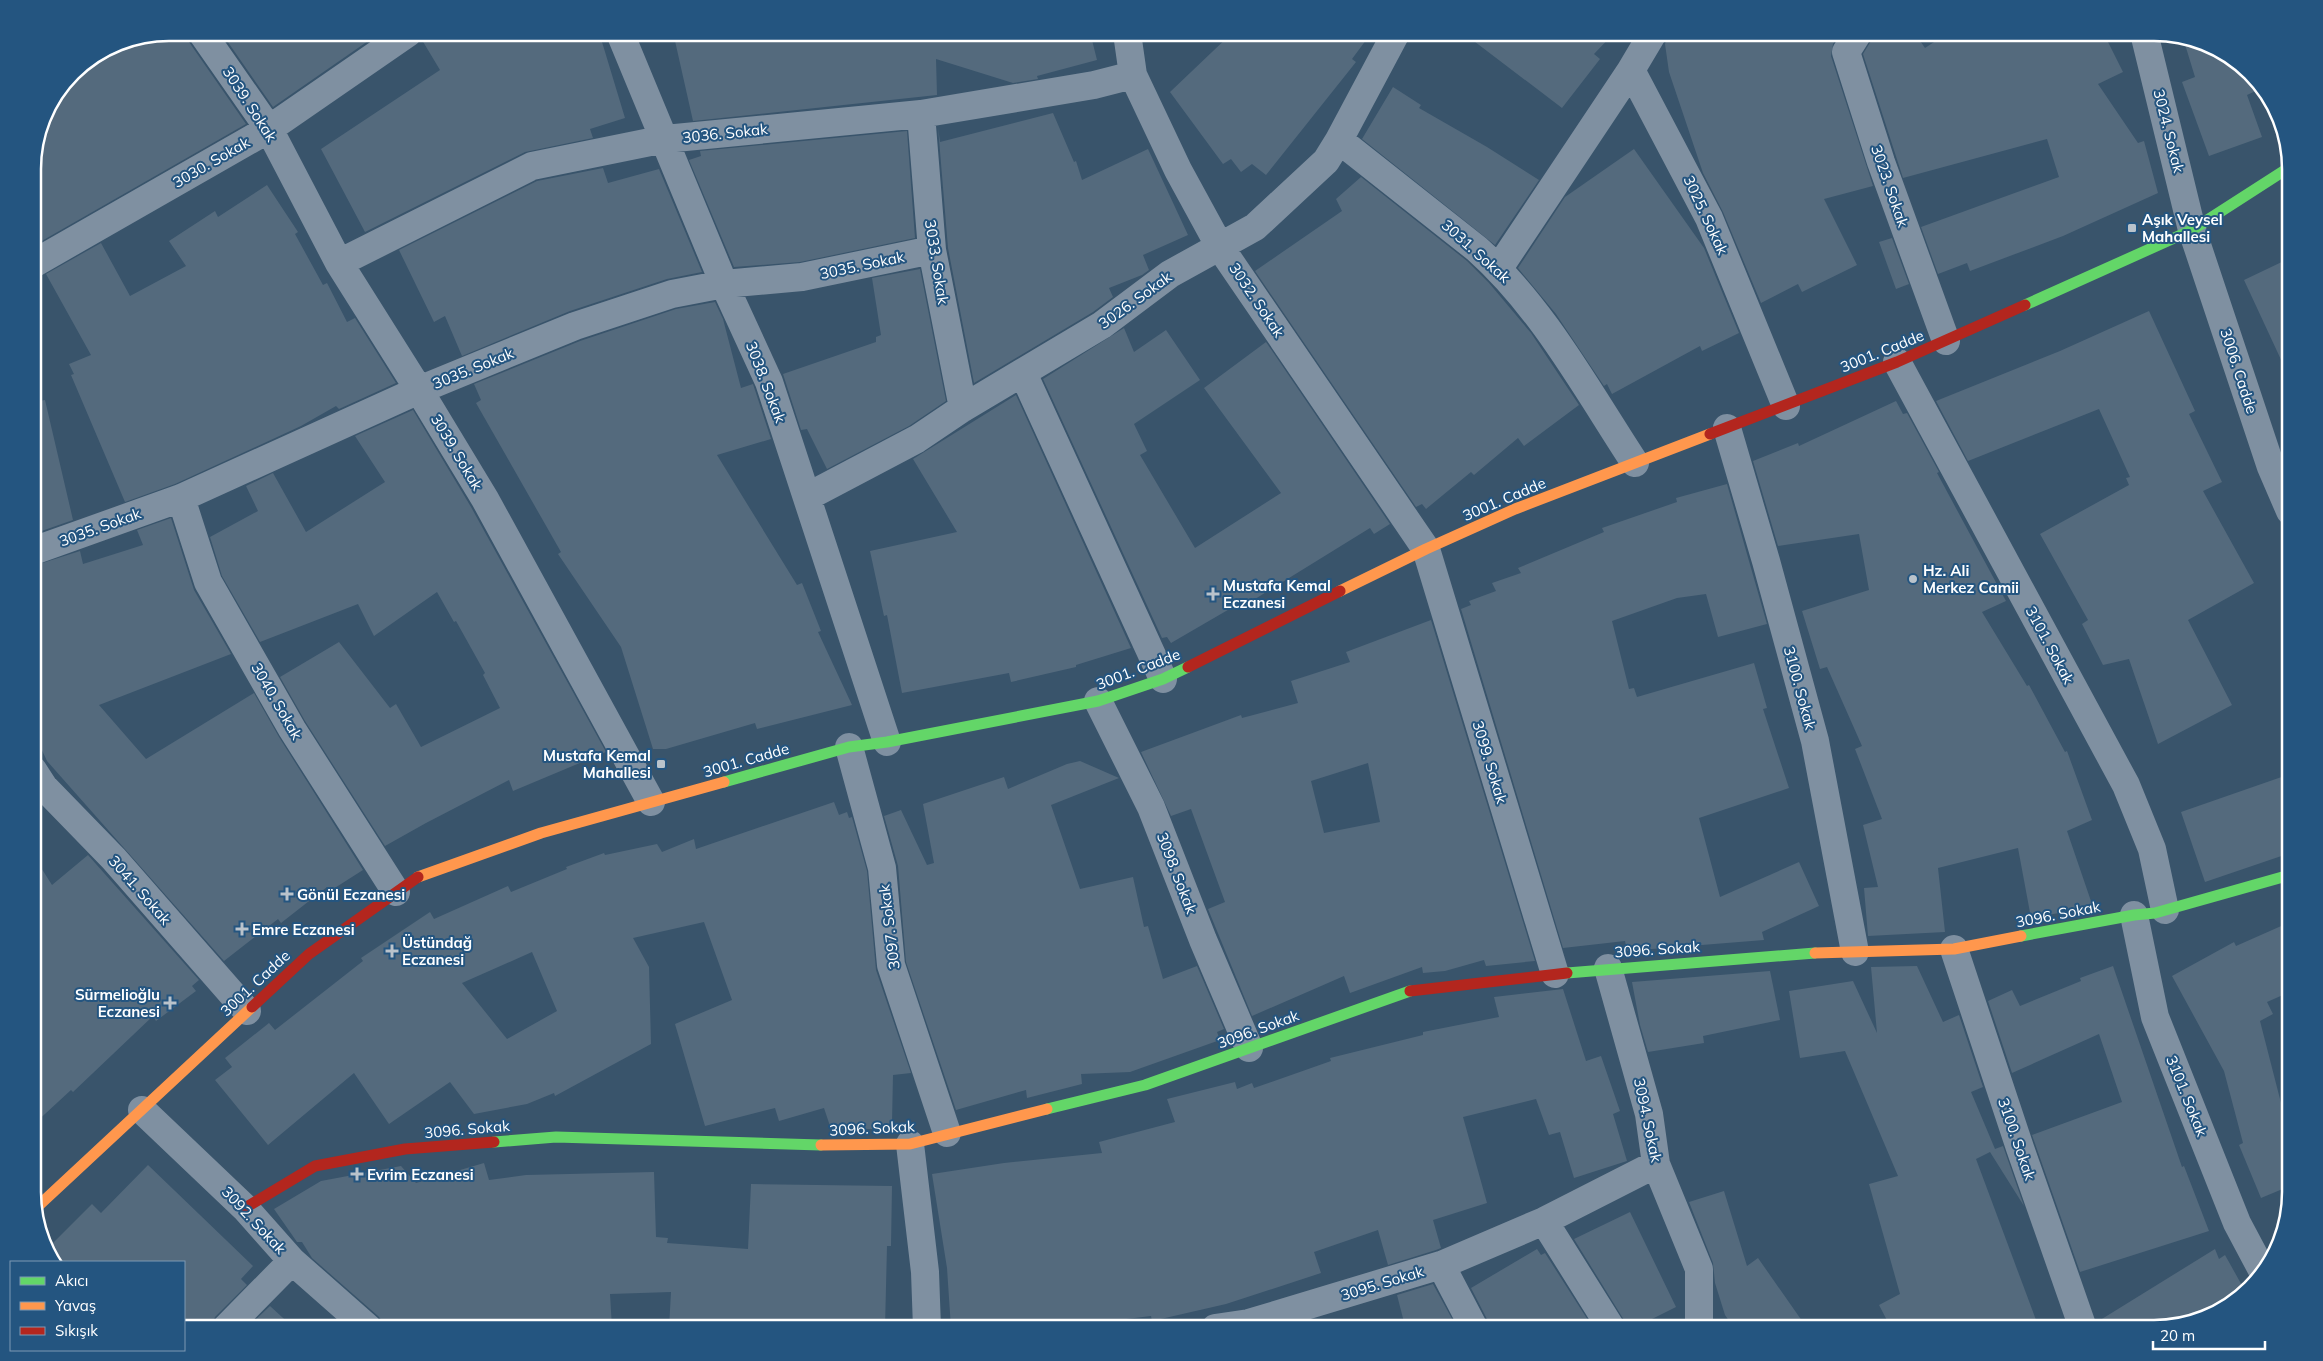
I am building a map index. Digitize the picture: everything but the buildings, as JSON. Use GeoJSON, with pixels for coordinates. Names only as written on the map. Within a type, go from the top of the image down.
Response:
{"type":"FeatureCollection","features":[{"type":"Feature","properties":{"kind":"street","name":"3026. Sokak"},"geometry":{"type":"LineString","coordinates":[[807,497],[916,439],[963,408],[1102,325],[1170,274],[1255,227],[1326,161],[1391,41]]}},
{"type":"Feature","properties":{"kind":"street"},"geometry":{"type":"LineString","coordinates":[[1499,268],[1631,70],[1648,41]]}},
{"type":"Feature","properties":{"kind":"street","name":"3023. Sokak"},"geometry":{"type":"LineString","coordinates":[[1853,41],[1846,52],[1881,162],[1946,341]]}},
{"type":"Feature","properties":{"kind":"street","name":"3024. Sokak"},"geometry":{"type":"LineString","coordinates":[[2146,41],[2192,230]]}},
{"type":"Feature","properties":{"kind":"street","name":"3039. Sokak"},"geometry":{"type":"LineString","coordinates":[[209,42],[268,129],[339,263],[485,499],[651,802]]}},
{"type":"Feature","properties":{"kind":"street","name":"3030. Sokak"},"geometry":{"type":"LineString","coordinates":[[42,259],[268,129],[394,42]]}},
{"type":"Feature","properties":{"kind":"street","name":"3038. Sokak"},"geometry":{"type":"LineString","coordinates":[[624,42],[724,284],[769,382],[887,742]]}},
{"type":"Feature","properties":{"kind":"street","name":"3032. Sokak"},"geometry":{"type":"LineString","coordinates":[[1128,42],[1133,75],[1178,170],[1220,247],[1426,549]]}},
{"type":"Feature","properties":{"kind":"street","name":"3025. Sokak"},"geometry":{"type":"LineString","coordinates":[[1631,70],[1709,218],[1786,406]]}},
{"type":"Feature","properties":{"kind":"street","name":"3036. Sokak"},"geometry":{"type":"LineString","coordinates":[[339,263],[532,166],[665,140],[921,114],[1094,84],[1133,75]]}},
{"type":"Feature","properties":{"kind":"street","name":"3033. Sokak"},"geometry":{"type":"LineString","coordinates":[[921,114],[932,250],[963,408]]}},
{"type":"Feature","properties":{"kind":"street","name":"3031. Sokak"},"geometry":{"type":"LineString","coordinates":[[1339,140],[1478,248],[1499,268],[1530,303],[1635,463]]}},
{"type":"Feature","properties":{"kind":"street","name":"3001. Cadde"},"geometry":{"type":"LineString","coordinates":[[42,1202],[309,954],[421,875],[541,833],[849,747],[887,742],[1098,701],[1163,679],[1426,549],[1515,509],[1897,362],[2192,230],[2281,173]]}},
{"type":"Feature","properties":{"kind":"street","name":"3006. Cadde"},"geometry":{"type":"LineString","coordinates":[[2192,230],[2271,468],[2281,491]]}},
{"type":"Feature","properties":{"kind":"street","name":"3035. Sokak"},"geometry":{"type":"LineString","coordinates":[[42,548],[181,498],[419,390],[574,326],[672,294],[724,284],[802,277],[932,250]]}},
{"type":"Feature","properties":{"kind":"street","name":"3101. Sokak"},"geometry":{"type":"LineString","coordinates":[[1897,362],[2126,786],[2152,849],[2165,910]]}},
{"type":"Feature","properties":{"kind":"street"},"geometry":{"type":"LineString","coordinates":[[1023,373],[1163,679]]}},
{"type":"Feature","properties":{"kind":"street","name":"3100. Sokak"},"geometry":{"type":"LineString","coordinates":[[1727,428],[1815,741],[1855,952]]}},
{"type":"Feature","properties":{"kind":"street","name":"3040. Sokak"},"geometry":{"type":"LineString","coordinates":[[181,498],[208,582],[292,729],[396,892]]}},
{"type":"Feature","properties":{"kind":"street","name":"3099. Sokak"},"geometry":{"type":"LineString","coordinates":[[1426,549],[1555,974]]}},
{"type":"Feature","properties":{"kind":"street","name":"3098. Sokak"},"geometry":{"type":"LineString","coordinates":[[1098,701],[1151,807],[1203,940],[1250,1048]]}},
{"type":"Feature","properties":{"kind":"street","name":"3097. Sokak"},"geometry":{"type":"LineString","coordinates":[[849,747],[882,868],[891,965],[946,1133]]}},
{"type":"Feature","properties":{"kind":"street","name":"3041. Sokak"},"geometry":{"type":"LineString","coordinates":[[42,784],[114,859],[247,1012]]}},
{"type":"Feature","properties":{"kind":"street","name":"3096. Sokak"},"geometry":{"type":"LineString","coordinates":[[245,1208],[316,1166],[405,1149],[556,1137],[803,1145],[910,1144],[946,1133],[1145,1085],[1412,990],[1608,968],[1855,952],[1954,949],[2165,910],[2282,877]]}},
{"type":"Feature","properties":{"kind":"street","name":"3101. Sokak"},"geometry":{"type":"LineString","coordinates":[[2134,915],[2155,1016],[2237,1223],[2259,1264]]}},
{"type":"Feature","properties":{"kind":"street","name":"3100. Sokak"},"geometry":{"type":"LineString","coordinates":[[1954,949],[2020,1148],[2080,1320]]}},
{"type":"Feature","properties":{"kind":"street","name":"3094. Sokak"},"geometry":{"type":"LineString","coordinates":[[1608,968],[1650,1114],[1656,1164],[1699,1269],[1699,1320]]}},
{"type":"Feature","properties":{"kind":"street","name":"3092. Sokak"},"geometry":{"type":"LineString","coordinates":[[142,1110],[245,1208],[292,1261],[359,1320]]}},
{"type":"Feature","properties":{"kind":"street"},"geometry":{"type":"LineString","coordinates":[[910,1144],[925,1272],[927,1320]]}},
{"type":"Feature","properties":{"kind":"street","name":"3095. Sokak"},"geometry":{"type":"LineString","coordinates":[[1269,1320],[1442,1264],[1544,1221],[1656,1164]]}},
{"type":"Feature","properties":{"kind":"street"},"geometry":{"type":"LineString","coordinates":[[1544,1221],[1606,1320]]}},
{"type":"Feature","properties":{"kind":"street"},"geometry":{"type":"LineString","coordinates":[[234,1320],[292,1261]]}},
{"type":"Feature","properties":{"kind":"street"},"geometry":{"type":"LineString","coordinates":[[1442,1264],[1470,1320]]}},
{"type":"Feature","properties":{"kind":"traffic: fast"},"geometry":{"type":"LineString","coordinates":[[2025,305],[2192,230],[2281,173]]}},
{"type":"Feature","properties":{"kind":"traffic: fast"},"geometry":{"type":"LineString","coordinates":[[724,782],[849,747],[887,742],[1098,701],[1163,679],[1188,667]]}},
{"type":"Feature","properties":{"kind":"traffic: fast"},"geometry":{"type":"LineString","coordinates":[[2021,936],[2134,915],[2155,913],[2282,877]]}},
{"type":"Feature","properties":{"kind":"traffic: fast"},"geometry":{"type":"LineString","coordinates":[[1567,973],[1815,953]]}},
{"type":"Feature","properties":{"kind":"traffic: fast"},"geometry":{"type":"LineString","coordinates":[[1047,1109],[1145,1085],[1410,991]]}},
{"type":"Feature","properties":{"kind":"traffic: fast"},"geometry":{"type":"LineString","coordinates":[[494,1142],[556,1137],[821,1145]]}},
{"type":"Feature","properties":{"kind":"traffic: slow"},"geometry":{"type":"LineString","coordinates":[[1340,591],[1426,549],[1515,509],[1710,434]]}},
{"type":"Feature","properties":{"kind":"traffic: slow"},"geometry":{"type":"LineString","coordinates":[[418,877],[541,833],[724,782]]}},
{"type":"Feature","properties":{"kind":"traffic: slow"},"geometry":{"type":"LineString","coordinates":[[1815,953],[1954,949],[2021,936]]}},
{"type":"Feature","properties":{"kind":"traffic: slow"},"geometry":{"type":"LineString","coordinates":[[42,1202],[252,1007]]}},
{"type":"Feature","properties":{"kind":"traffic: slow"},"geometry":{"type":"LineString","coordinates":[[821,1145],[910,1144],[1047,1109]]}},
{"type":"Feature","properties":{"kind":"traffic: jam"},"geometry":{"type":"LineString","coordinates":[[1710,434],[1897,362],[2025,305]]}},
{"type":"Feature","properties":{"kind":"traffic: jam"},"geometry":{"type":"LineString","coordinates":[[1188,667],[1340,591]]}},
{"type":"Feature","properties":{"kind":"traffic: jam"},"geometry":{"type":"LineString","coordinates":[[252,1007],[309,954],[418,877]]}},
{"type":"Feature","properties":{"kind":"traffic: jam"},"geometry":{"type":"LineString","coordinates":[[1410,991],[1567,973]]}},
{"type":"Feature","properties":{"kind":"traffic: jam"},"geometry":{"type":"LineString","coordinates":[[245,1208],[315,1166],[405,1149],[494,1142]]}},
{"type":"Feature","properties":{"kind":"place","name":"Aşık Veysel Mahallesi"},"geometry":{"type":"Point","coordinates":[2132,228]}},
{"type":"Feature","properties":{"kind":"place","name":"Hz. Ali Merkez Camii"},"geometry":{"type":"Point","coordinates":[1913,579]}},
{"type":"Feature","properties":{"kind":"place","name":"Mustafa Kemal Eczanesi"},"geometry":{"type":"Point","coordinates":[1213,594]}},
{"type":"Feature","properties":{"kind":"place","name":"Mustafa Kemal Mahallesi"},"geometry":{"type":"Point","coordinates":[661,764]}},
{"type":"Feature","properties":{"kind":"place","name":"Gönül Eczanesi"},"geometry":{"type":"Point","coordinates":[287,894]}},
{"type":"Feature","properties":{"kind":"place","name":"Emre Eczanesi"},"geometry":{"type":"Point","coordinates":[242,929]}},
{"type":"Feature","properties":{"kind":"place","name":"Üstündağ Eczanesi"},"geometry":{"type":"Point","coordinates":[392,951]}},
{"type":"Feature","properties":{"kind":"place","name":"Sürmelioğlu Eczanesi"},"geometry":{"type":"Point","coordinates":[170,1003]}},
{"type":"Feature","properties":{"kind":"place","name":"Evrim Eczanesi"},"geometry":{"type":"Point","coordinates":[357,1174]}}]}
